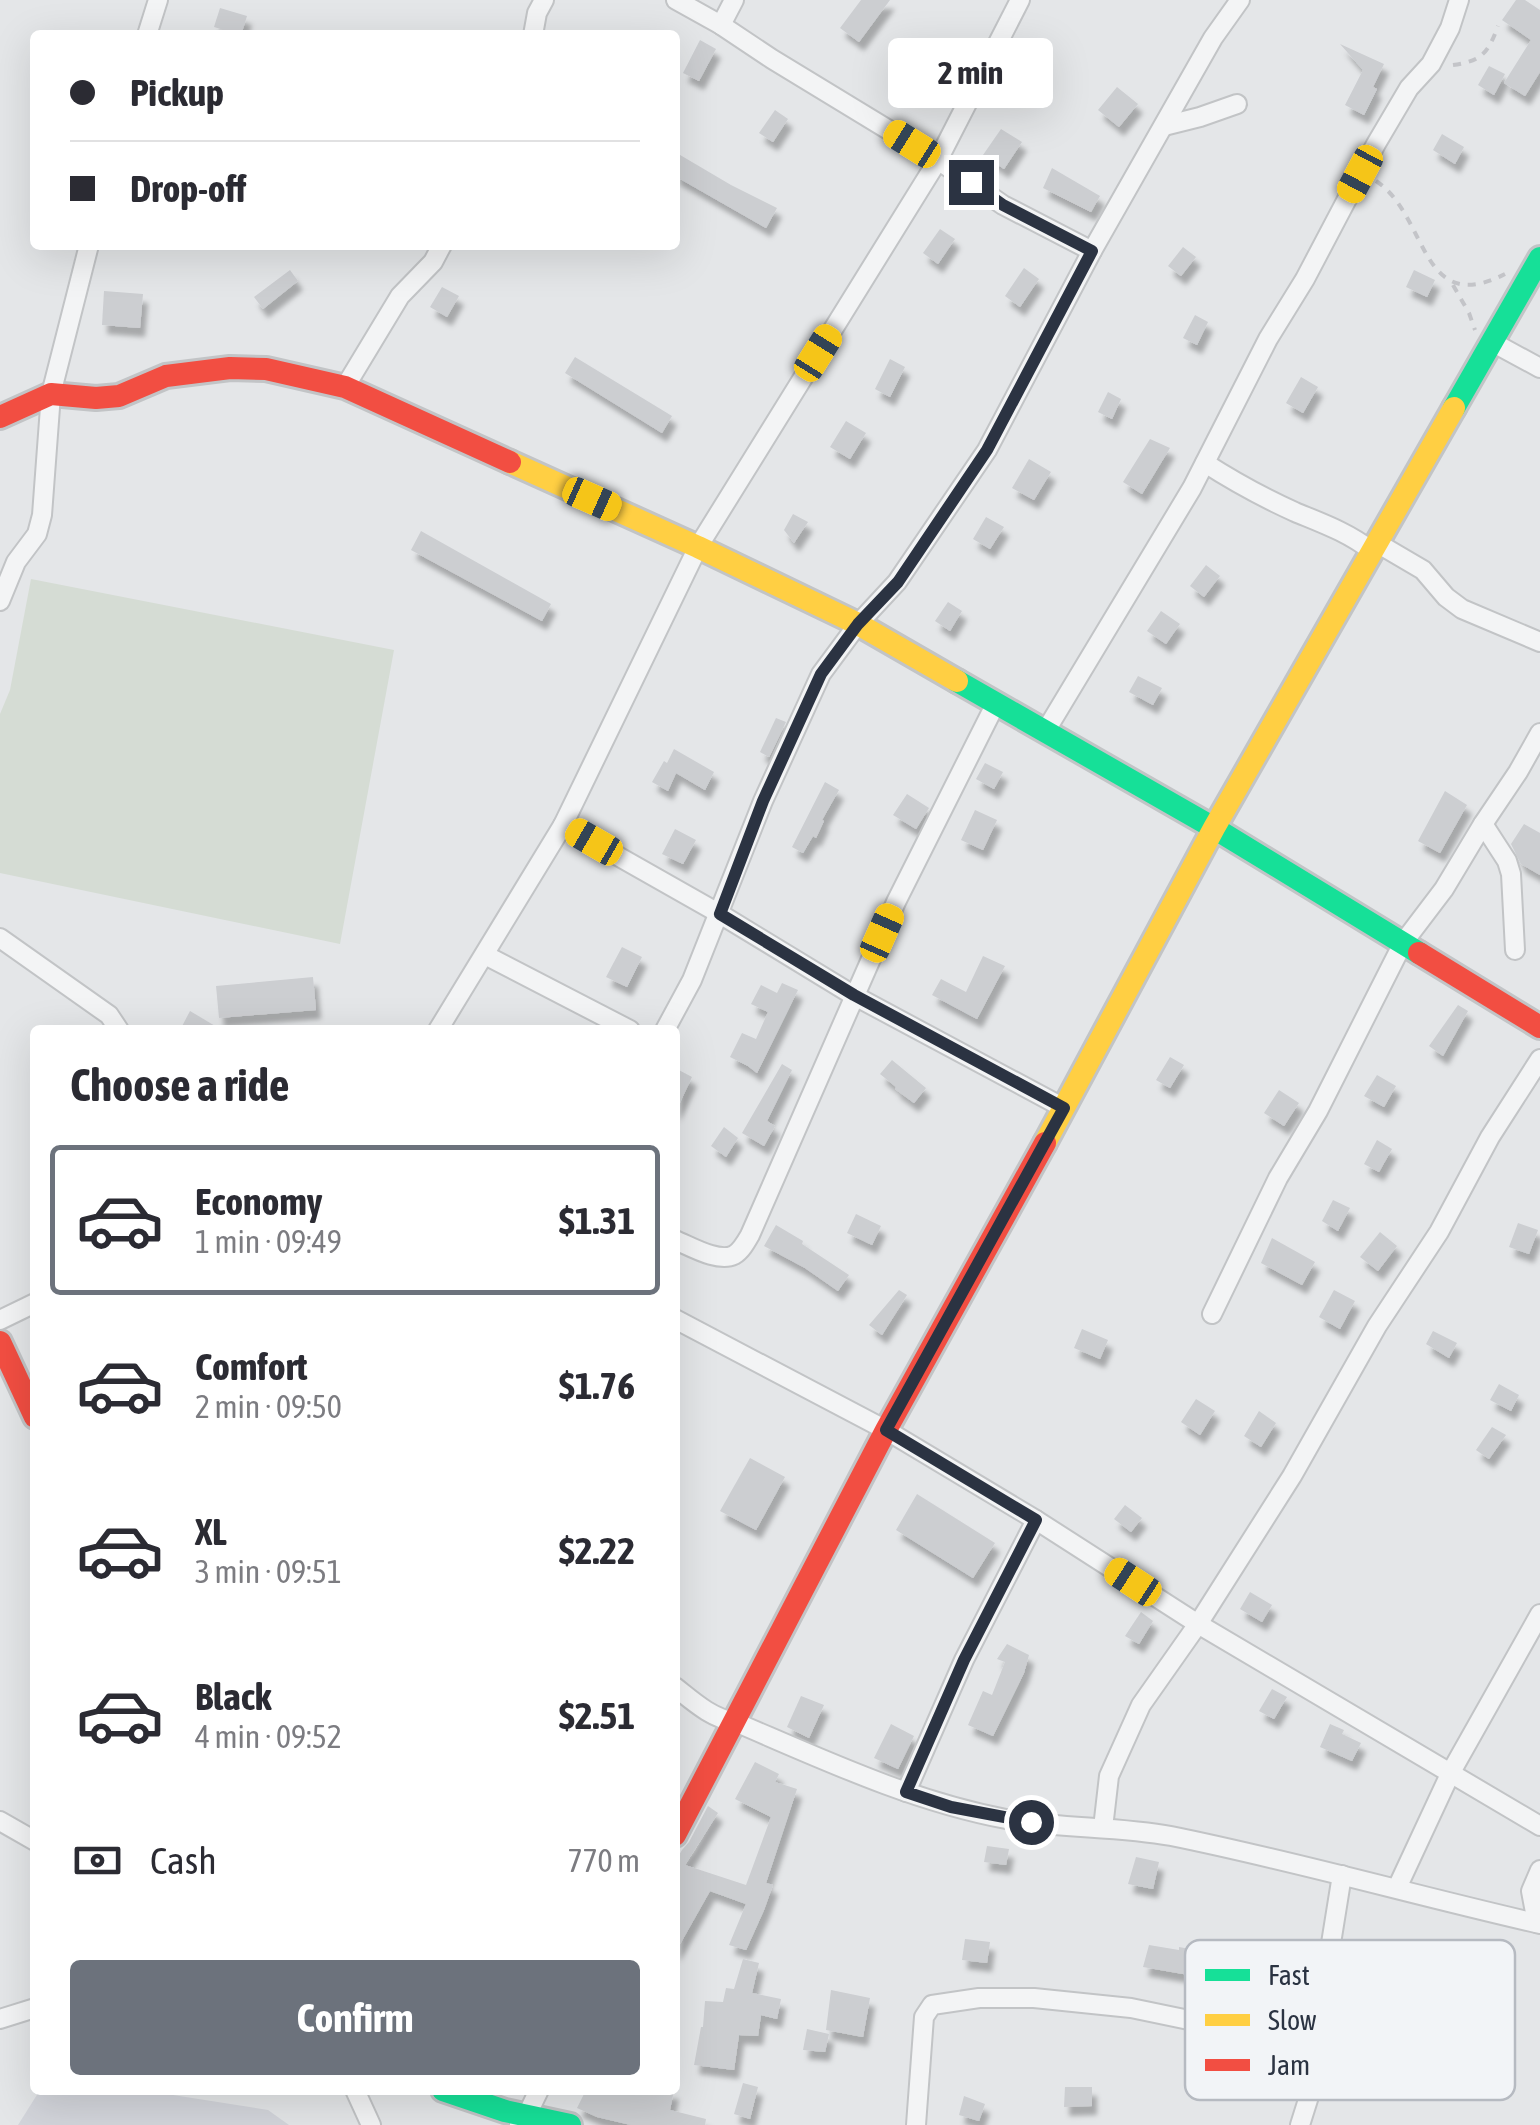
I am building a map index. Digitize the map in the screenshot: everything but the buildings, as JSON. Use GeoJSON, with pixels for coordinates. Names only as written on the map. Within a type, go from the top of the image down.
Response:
{"type":"FeatureCollection","features":[{"type":"Feature","properties":{"kind":"street"},"geometry":{"type":"LineString","coordinates":[[149,30],[158,0]]}},
{"type":"Feature","properties":{"kind":"street"},"geometry":{"type":"LineString","coordinates":[[534,30],[544,0]]}},
{"type":"Feature","properties":{"kind":"street"},"geometry":{"type":"LineString","coordinates":[[676,0],[938,160],[1003,205],[1092,251]]}},
{"type":"Feature","properties":{"kind":"street"},"geometry":{"type":"LineString","coordinates":[[720,24],[734,0]]}},
{"type":"Feature","properties":{"kind":"street"},"geometry":{"type":"LineString","coordinates":[[441,1025],[563,824],[698,547],[938,160],[1020,0]]}},
{"type":"Feature","properties":{"kind":"street"},"geometry":{"type":"LineString","coordinates":[[668,1025],[692,980],[763,801],[821,674],[858,624],[898,582],[987,450],[1092,251],[1213,38],[1240,0]]}},
{"type":"Feature","properties":{"kind":"street"},"geometry":{"type":"LineString","coordinates":[[1045,732],[1148,566],[1398,106],[1430,66],[1450,28],[1458,0]]}},
{"type":"Feature","properties":{"kind":"street"},"geometry":{"type":"LineString","coordinates":[[1164,126],[1237,104]]}},
{"type":"Feature","properties":{"kind":"street"},"geometry":{"type":"LineString","coordinates":[[0,601],[16,562],[37,534],[42,515],[52,394],[89,250]]}},
{"type":"Feature","properties":{"kind":"street"},"geometry":{"type":"LineString","coordinates":[[345,387],[400,296],[439,250]]}},
{"type":"Feature","properties":{"kind":"street"},"geometry":{"type":"LineString","coordinates":[[680,1826],[886,1430],[1214,828],[1539,261]]}},
{"type":"Feature","properties":{"kind":"street"},"geometry":{"type":"LineString","coordinates":[[1489,347],[1540,368]]}},
{"type":"Feature","properties":{"kind":"street"},"geometry":{"type":"LineString","coordinates":[[0,417],[52,394],[119,396],[166,376],[230,368],[266,369],[345,387],[858,624],[1214,828],[1540,1027]]}},
{"type":"Feature","properties":{"kind":"street"},"geometry":{"type":"LineString","coordinates":[[1205,463],[1292,510],[1350,534],[1379,539],[1423,570],[1462,608],[1540,642]]}},
{"type":"Feature","properties":{"kind":"street"},"geometry":{"type":"LineString","coordinates":[[1350,534],[1379,539]]}},
{"type":"Feature","properties":{"kind":"street"},"geometry":{"type":"LineString","coordinates":[[680,1242],[727,1257],[738,1254],[750,1235],[896,902],[996,704]]}},
{"type":"Feature","properties":{"kind":"street"},"geometry":{"type":"LineString","coordinates":[[1212,1314],[1278,1178],[1318,1111],[1403,943],[1444,890],[1540,733]]}},
{"type":"Feature","properties":{"kind":"street"},"geometry":{"type":"LineString","coordinates":[[563,824],[854,995],[1064,1108]]}},
{"type":"Feature","properties":{"kind":"street"},"geometry":{"type":"LineString","coordinates":[[1483,824],[1511,874],[1514,950]]}},
{"type":"Feature","properties":{"kind":"street"},"geometry":{"type":"LineString","coordinates":[[0,938],[109,1015],[116,1025]]}},
{"type":"Feature","properties":{"kind":"street"},"geometry":{"type":"LineString","coordinates":[[485,956],[620,1025]]}},
{"type":"Feature","properties":{"kind":"street"},"geometry":{"type":"LineString","coordinates":[[1103,1828],[1109,1776],[1141,1705],[1292,1476],[1378,1326],[1439,1232],[1490,1136],[1540,1059]]}},
{"type":"Feature","properties":{"kind":"street"},"geometry":{"type":"LineString","coordinates":[[0,1320],[30,1305]]}},
{"type":"Feature","properties":{"kind":"street"},"geometry":{"type":"LineString","coordinates":[[680,1322],[886,1430],[1198,1624],[1540,1826]]}},
{"type":"Feature","properties":{"kind":"street"},"geometry":{"type":"LineString","coordinates":[[0,1342],[30,1406]]}},
{"type":"Feature","properties":{"kind":"street"},"geometry":{"type":"LineString","coordinates":[[906,1792],[964,1660],[1036,1520]]}},
{"type":"Feature","properties":{"kind":"street"},"geometry":{"type":"LineString","coordinates":[[1398,1888],[1452,1772],[1540,1614]]}},
{"type":"Feature","properties":{"kind":"street"},"geometry":{"type":"LineString","coordinates":[[680,1691],[704,1711],[874,1781],[951,1807],[1008,1819],[1169,1836],[1538,1923],[1531,1891],[1540,1870]]}},
{"type":"Feature","properties":{"kind":"street"},"geometry":{"type":"LineString","coordinates":[[0,1821],[30,1838]]}},
{"type":"Feature","properties":{"kind":"street"},"geometry":{"type":"LineString","coordinates":[[1332,1940],[1342,1875]]}},
{"type":"Feature","properties":{"kind":"street"},"geometry":{"type":"LineString","coordinates":[[916,2125],[924,2017],[932,2005],[979,1998],[1034,1998],[1131,2008],[1185,2019]]}},
{"type":"Feature","properties":{"kind":"street"},"geometry":{"type":"LineString","coordinates":[[0,2020],[30,2010]]}},
{"type":"Feature","properties":{"kind":"street"},"geometry":{"type":"LineString","coordinates":[[357,2095],[371,2125]]}},
{"type":"Feature","properties":{"kind":"street"},"geometry":{"type":"LineString","coordinates":[[454,2095],[522,2121],[570,2125]]}},
{"type":"Feature","properties":{"kind":"street"},"geometry":{"type":"LineString","coordinates":[[522,2121],[537,2095]]}},
{"type":"Feature","properties":{"kind":"street"},"geometry":{"type":"LineString","coordinates":[[1300,2125],[1308,2100]]}},
{"type":"Feature","properties":{"kind":"path"},"geometry":{"type":"LineString","coordinates":[[1430,66],[1456,65],[1480,57],[1492,43],[1498,26]]}},
{"type":"Feature","properties":{"kind":"path"},"geometry":{"type":"LineString","coordinates":[[1360,174],[1392,193],[1432,265],[1452,283],[1480,343],[1489,347]]}},
{"type":"Feature","properties":{"kind":"path"},"geometry":{"type":"LineString","coordinates":[[1452,283],[1483,284],[1539,261]]}},
{"type":"Feature","properties":{"kind":"shaded area"},"geometry":{"type":"Polygon","coordinates":[[[31,579],[394,650],[340,944],[0,873],[0,714],[10,690],[31,579]]]}},
{"type":"Feature","properties":{"kind":"shaded area"},"geometry":{"type":"Polygon","coordinates":[[[37,2095],[173,2095],[268,2110],[289,2125],[18,2125],[37,2095]]]}},
{"type":"Feature","properties":{"kind":"traffic: fast"},"geometry":{"type":"LineString","coordinates":[[1454,408],[1540,258]]}},
{"type":"Feature","properties":{"kind":"traffic: fast"},"geometry":{"type":"LineString","coordinates":[[957,681],[1214,828],[1419,953]]}},
{"type":"Feature","properties":{"kind":"traffic: fast"},"geometry":{"type":"LineString","coordinates":[[458,2095],[505,2111],[570,2125]]}},
{"type":"Feature","properties":{"kind":"traffic: slow"},"geometry":{"type":"LineString","coordinates":[[1045,1143],[1214,828],[1454,408]]}},
{"type":"Feature","properties":{"kind":"traffic: slow"},"geometry":{"type":"LineString","coordinates":[[510,462],[858,624],[957,681]]}},
{"type":"Feature","properties":{"kind":"traffic: jam"},"geometry":{"type":"LineString","coordinates":[[0,417],[51,394],[119,396],[166,376],[230,368],[266,369],[345,387],[510,462]]}},
{"type":"Feature","properties":{"kind":"traffic: jam"},"geometry":{"type":"LineString","coordinates":[[1419,953],[1540,1027]]}},
{"type":"Feature","properties":{"kind":"traffic: jam"},"geometry":{"type":"LineString","coordinates":[[680,1825],[886,1430],[1045,1143]]}},
{"type":"Feature","properties":{"kind":"traffic: jam"},"geometry":{"type":"LineString","coordinates":[[0,1342],[30,1406]]}},
{"type":"Feature","properties":{"kind":"route"},"geometry":{"type":"LineString","coordinates":[[971,182],[1003,205],[1092,251],[987,450],[898,582],[858,624],[821,674],[763,801],[720,914],[854,995],[1064,1108],[886,1430],[1036,1520],[964,1660],[906,1792],[951,1807],[1031,1822]]}}]}
